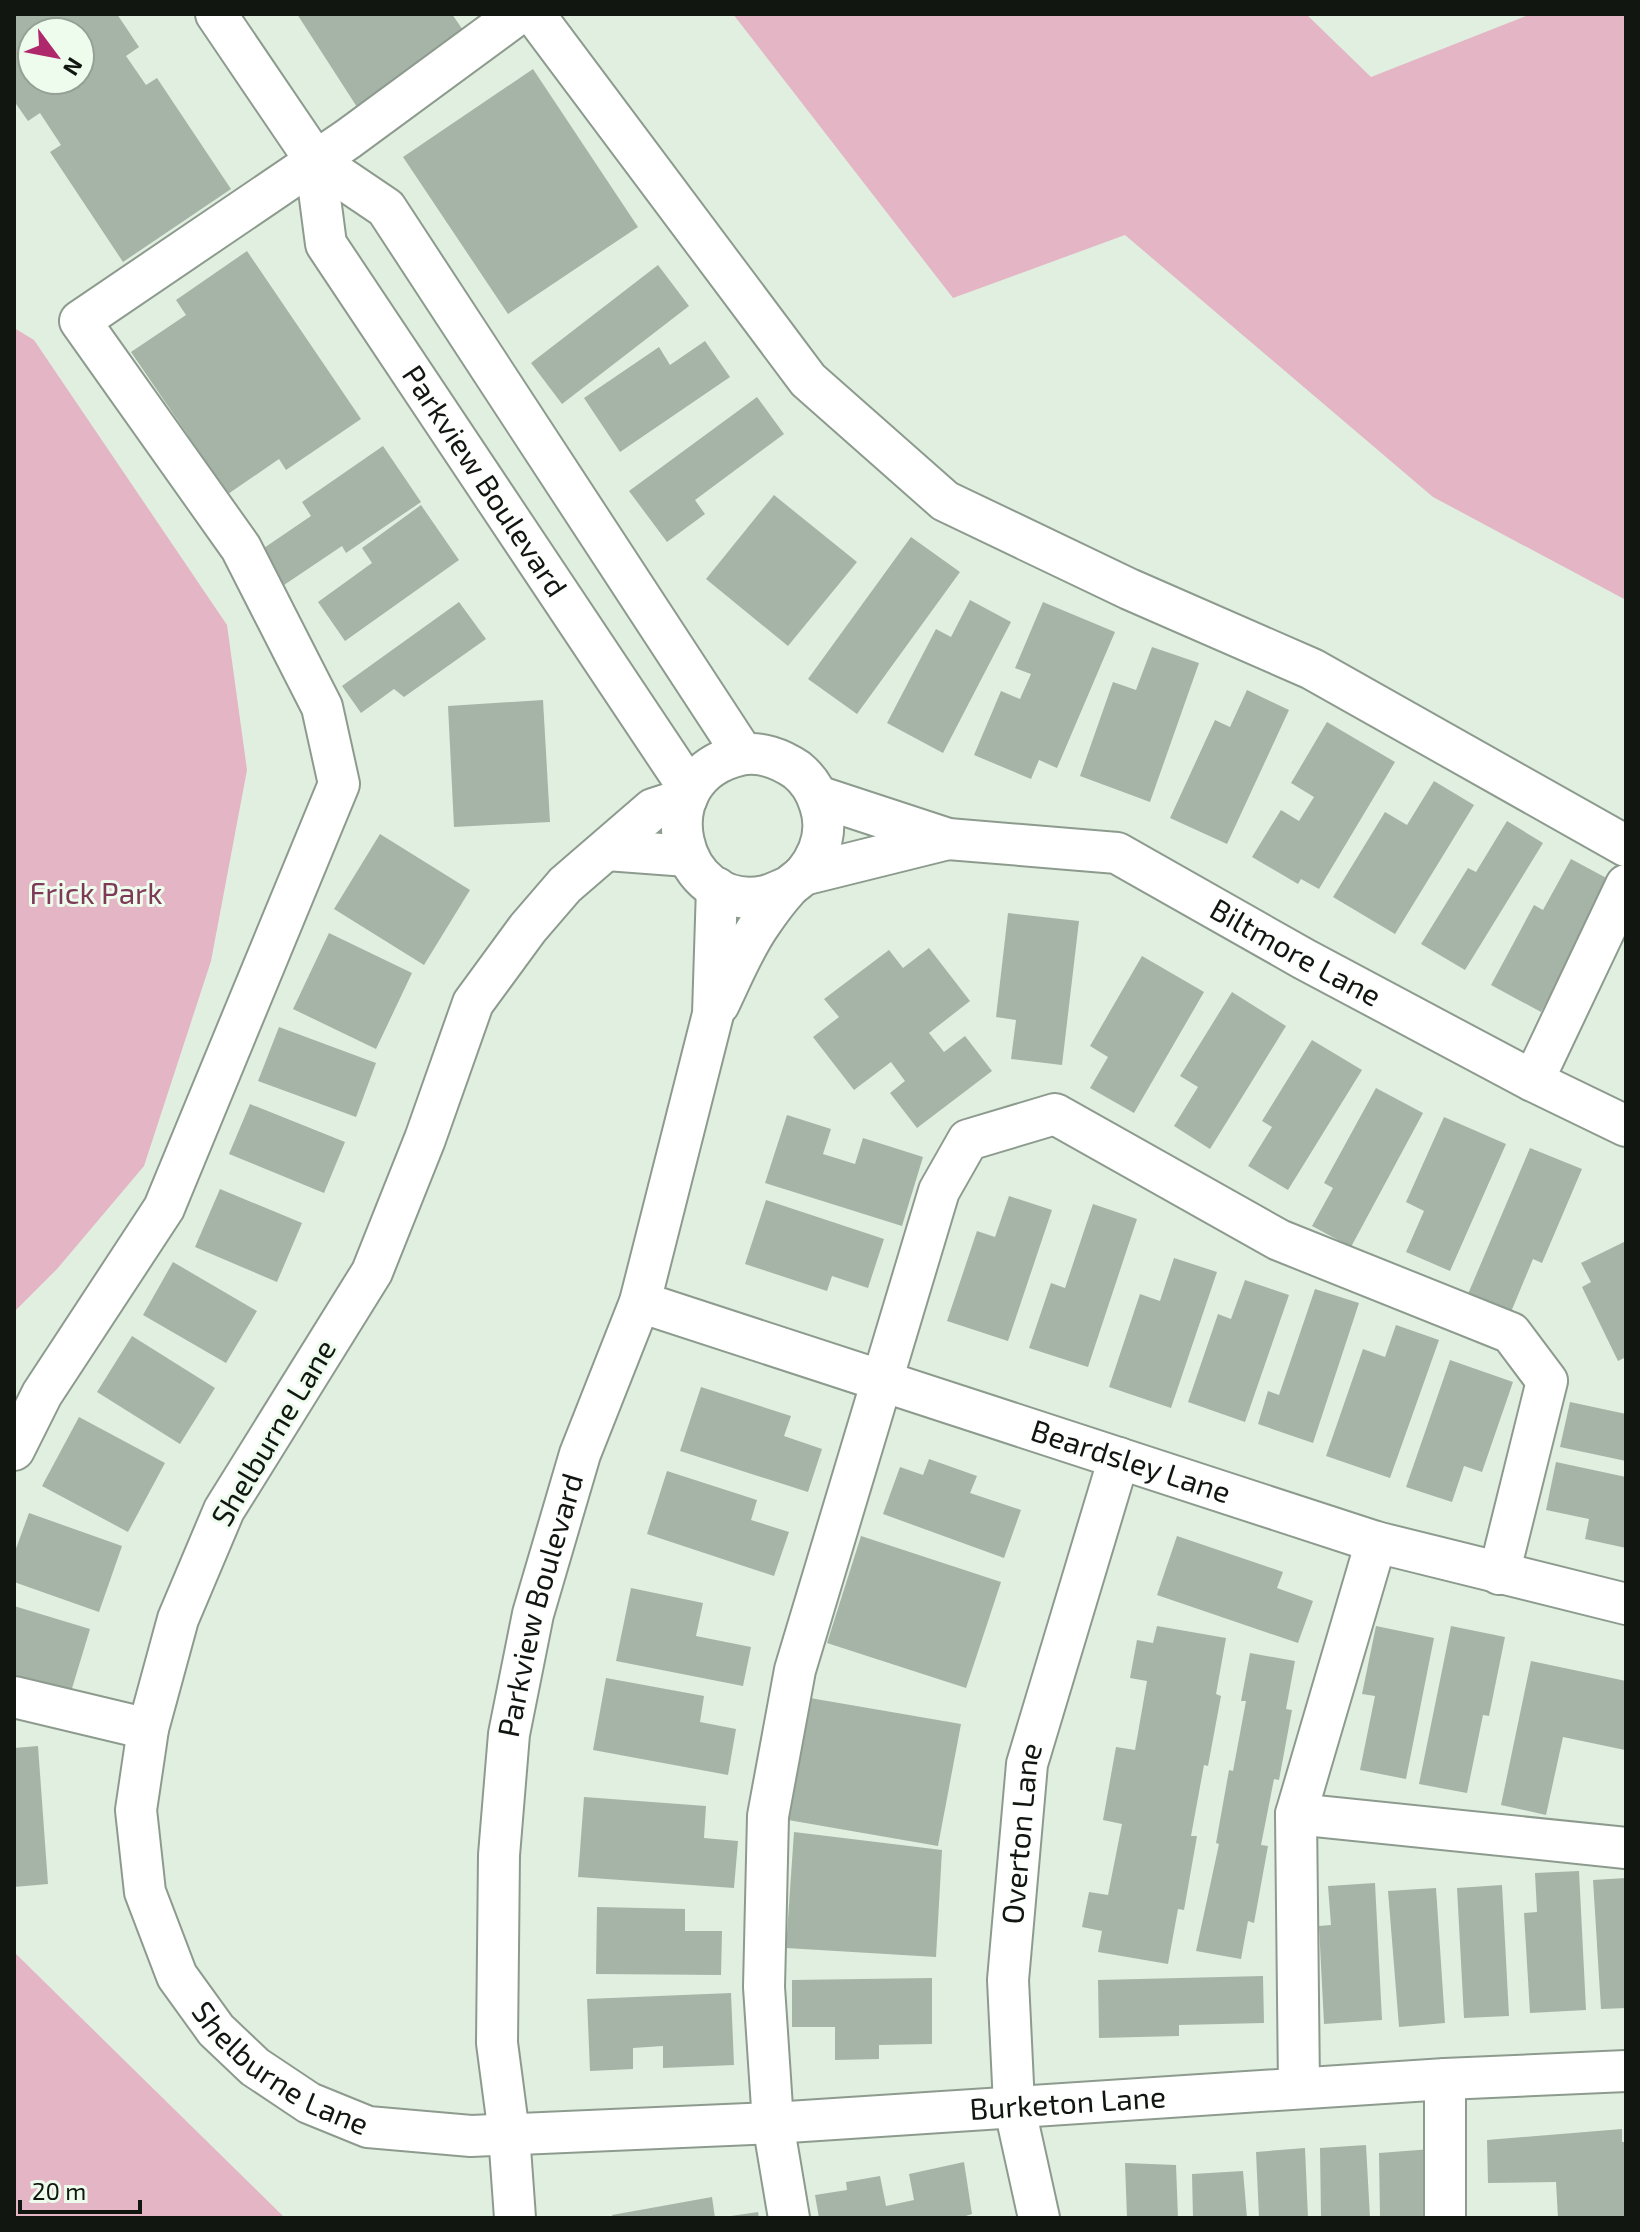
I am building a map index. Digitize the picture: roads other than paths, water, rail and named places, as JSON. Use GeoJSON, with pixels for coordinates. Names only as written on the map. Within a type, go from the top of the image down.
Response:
{"type":"FeatureCollection","features":[{"type":"Feature","properties":{"kind":"street","name":"Parkview Boulevard"},"geometry":{"type":"LineString","coordinates":[[216,14],[315,160],[386,208],[743,754]]}},
{"type":"Feature","properties":{"kind":"street"},"geometry":{"type":"LineString","coordinates":[[14,1450],[42,1394],[164,1208],[339,784],[322,707],[241,548],[80,321],[348,139],[518,14]]}},
{"type":"Feature","properties":{"kind":"street"},"geometry":{"type":"LineString","coordinates":[[534,14],[808,380],[945,501],[1129,589],[1312,669],[1626,846]]}},
{"type":"Feature","properties":{"kind":"street","name":"Parkview Boulevard"},"geometry":{"type":"LineString","coordinates":[[315,160],[326,244],[688,794]]}},
{"type":"Feature","properties":{"kind":"street"},"geometry":{"type":"LineString","coordinates":[[743,754],[766,755],[787,763],[805,777],[817,796],[948,839],[796,881],[765,896],[740,896],[717,888],[699,874],[687,856],[681,834],[682,812],[688,794],[704,773],[722,761],[743,754]]}},
{"type":"Feature","properties":{"kind":"street","name":"Shelburne Lane"},"geometry":{"type":"LineString","coordinates":[[509,2134],[471,2136],[368,2127],[309,2103],[255,2067],[216,2030],[177,1976],[145,1892],[136,1810],[148,1729],[178,1619],[224,1510],[372,1272],[425,1139],[473,1003],[528,928],[565,885],[653,809],[688,794]]}},
{"type":"Feature","properties":{"kind":"street","name":"Parkview Boulevard"},"geometry":{"type":"LineString","coordinates":[[713,1014],[759,925],[818,855],[823,835],[823,815],[817,796]]}},
{"type":"Feature","properties":{"kind":"street","name":"Biltmore Lane"},"geometry":{"type":"LineString","coordinates":[[948,839],[1117,853],[1304,959],[1533,1081],[1626,1126]]}},
{"type":"Feature","properties":{"kind":"street"},"geometry":{"type":"LineString","coordinates":[[607,850],[687,856]]}},
{"type":"Feature","properties":{"kind":"street"},"geometry":{"type":"LineString","coordinates":[[1533,1081],[1626,885]]}},
{"type":"Feature","properties":{"kind":"street","name":"Parkview Boulevard"},"geometry":{"type":"LineString","coordinates":[[515,2218],[509,2134],[497,2043],[499,1855],[509,1734],[533,1614],[580,1454],[640,1302],[713,1014],[717,888]]}},
{"type":"Feature","properties":{"kind":"street"},"geometry":{"type":"LineString","coordinates":[[789,2218],[773,2123],[764,1987],[768,1816],[795,1670],[939,1191],[968,1140],[1055,1114],[1279,1240],[1511,1333],[1547,1381],[1499,1574]]}},
{"type":"Feature","properties":{"kind":"street","name":"Beardsley Lane"},"geometry":{"type":"LineString","coordinates":[[640,1302],[1376,1542],[1626,1604]]}},
{"type":"Feature","properties":{"kind":"street","name":"Overton Lane"},"geometry":{"type":"LineString","coordinates":[[1039,2218],[1014,2105],[1008,1980],[1027,1764],[1119,1458]]}},
{"type":"Feature","properties":{"kind":"street"},"geometry":{"type":"LineString","coordinates":[[1299,2088],[1296,1814],[1376,1542]]}},
{"type":"Feature","properties":{"kind":"street"},"geometry":{"type":"LineString","coordinates":[[14,1697],[148,1729]]}},
{"type":"Feature","properties":{"kind":"street"},"geometry":{"type":"LineString","coordinates":[[1296,1814],[1626,1848]]}},
{"type":"Feature","properties":{"kind":"street","name":"Burketon Lane"},"geometry":{"type":"LineString","coordinates":[[509,2134],[773,2123],[1014,2105],[1626,2071]]}},
{"type":"Feature","properties":{"kind":"street"},"geometry":{"type":"LineString","coordinates":[[1445,2079],[1445,2218]]}},
{"type":"Feature","properties":{"kind":"park label","name":"Frick Park"},"geometry":{"type":"Point","coordinates":[96,894]}}]}
